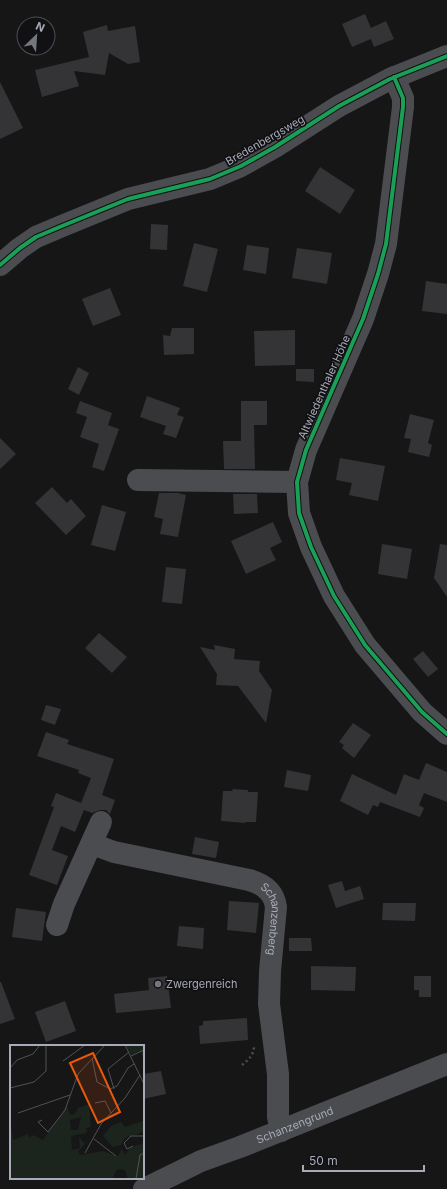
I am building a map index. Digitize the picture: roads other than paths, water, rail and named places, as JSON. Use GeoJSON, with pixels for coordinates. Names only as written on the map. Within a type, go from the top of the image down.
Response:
{"type":"FeatureCollection","features":[{"type":"Feature","properties":{"kind":"street","name":"Bredenbergsweg"},"geometry":{"type":"LineString","coordinates":[[0,265],[36,237],[62,226],[128,199],[210,179],[241,166],[275,147],[338,106],[394,77],[447,56]]}},
{"type":"Feature","properties":{"kind":"street","name":"Altwiedenthaler Höhe"},"geometry":{"type":"LineString","coordinates":[[394,77],[403,98],[403,107],[386,244],[378,274],[363,318],[306,450],[298,482],[299,513],[311,547],[334,596],[365,645],[422,712],[447,734]]}},
{"type":"Feature","properties":{"kind":"street"},"geometry":{"type":"LineString","coordinates":[[138,480],[298,482]]}},
{"type":"Feature","properties":{"kind":"street"},"geometry":{"type":"LineString","coordinates":[[56,925],[101,822]]}},
{"type":"Feature","properties":{"kind":"street","name":"Schanzenberg"},"geometry":{"type":"LineString","coordinates":[[92,844],[114,852],[249,880],[261,884],[273,895],[276,901],[276,907],[270,971],[269,1004],[278,1074],[278,1117],[281,1130]]}},
{"type":"Feature","properties":{"kind":"street","name":"Schanzengrund"},"geometry":{"type":"LineString","coordinates":[[155,1187],[201,1161],[447,1064]]}},
{"type":"Feature","properties":{"kind":"place","name":"Zwergenreich"},"geometry":{"type":"Point","coordinates":[158,984]}}]}
